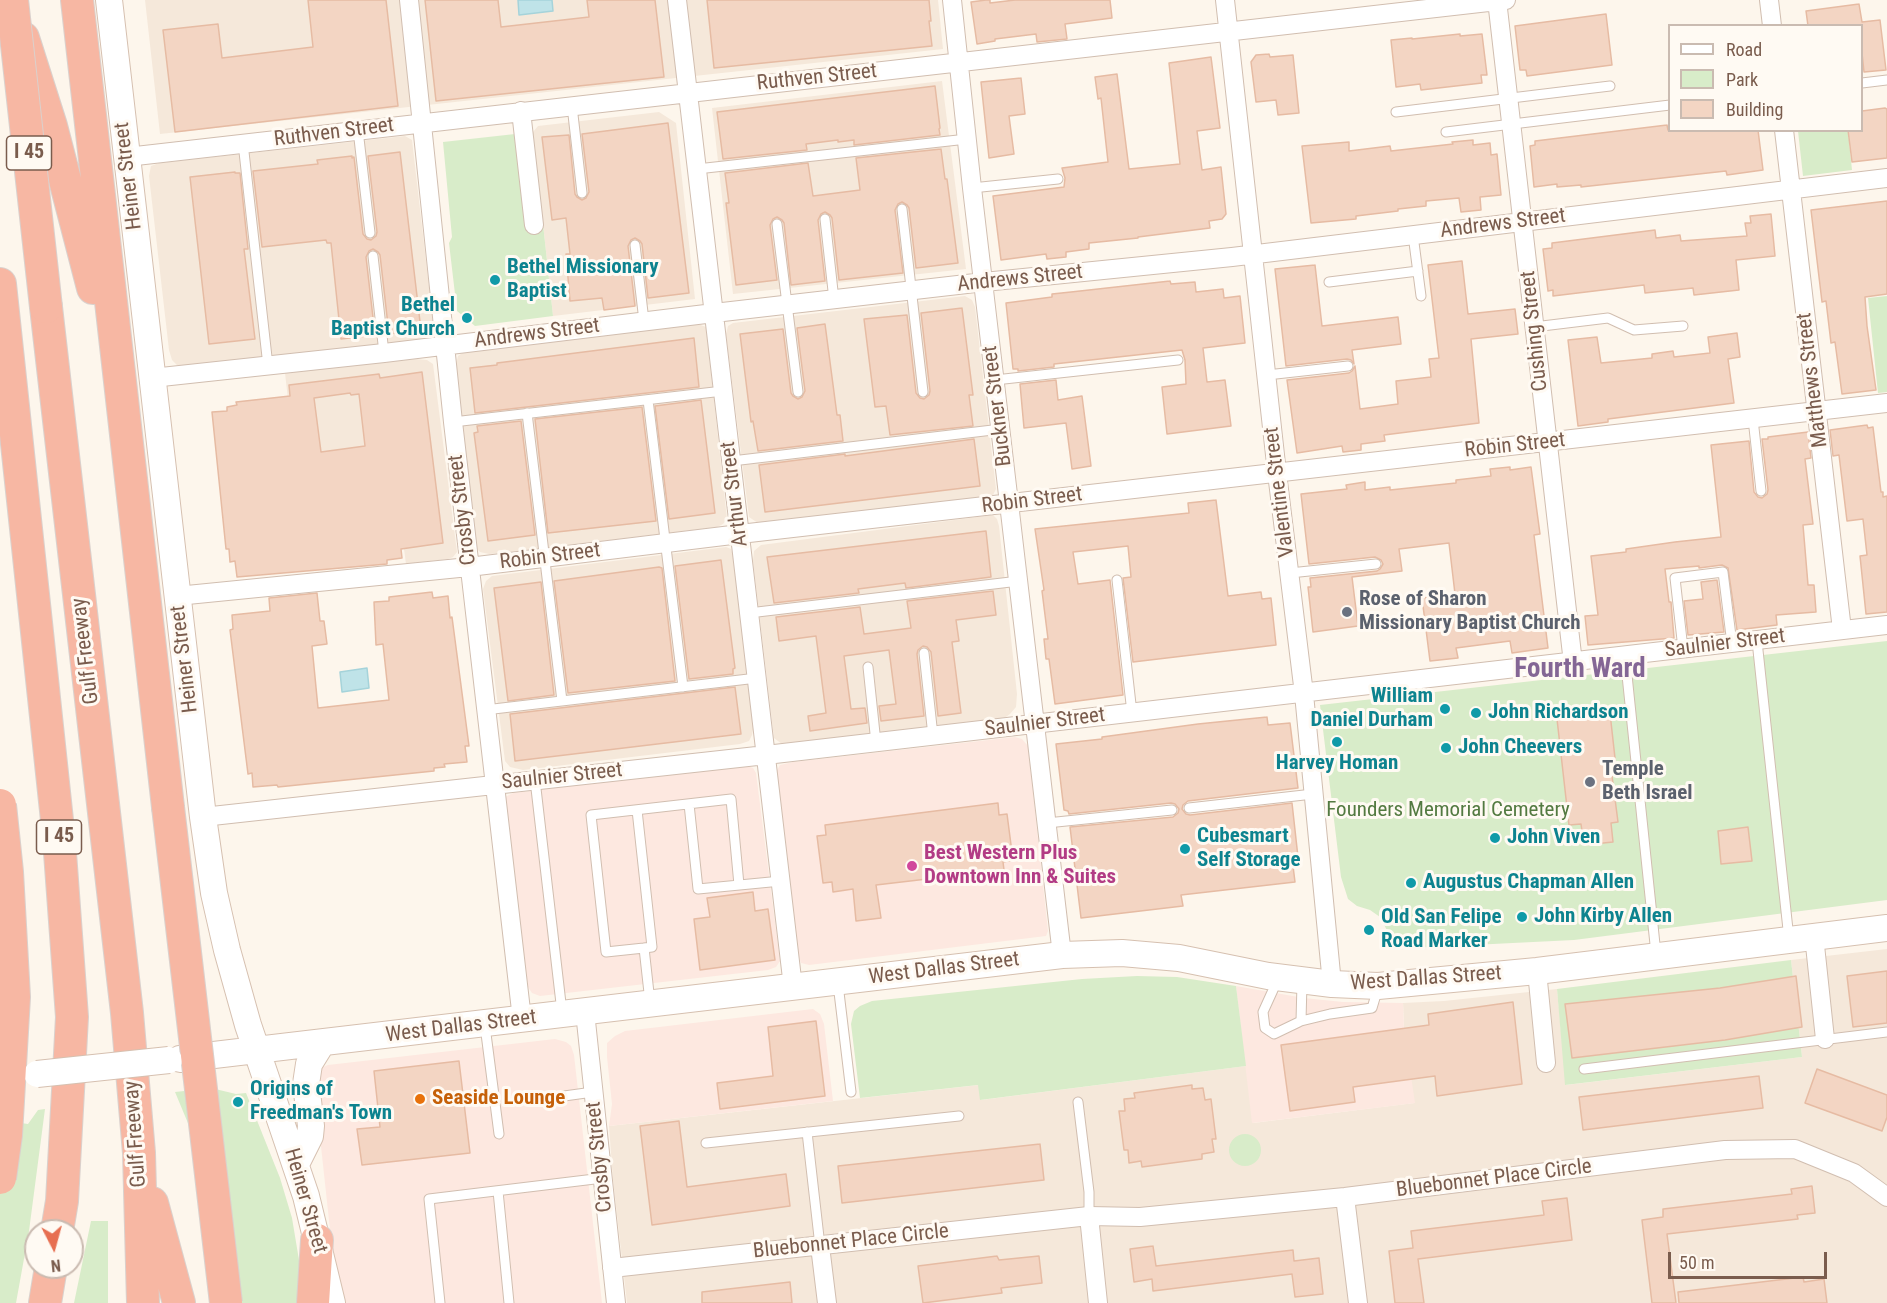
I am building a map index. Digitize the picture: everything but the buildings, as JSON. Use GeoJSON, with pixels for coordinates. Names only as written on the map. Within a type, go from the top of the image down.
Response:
{"type":"FeatureCollection","features":[{"type":"Feature","properties":{"kind":"highway"},"geometry":{"type":"LineString","coordinates":[[12,0],[51,126],[122,402]]}},
{"type":"Feature","properties":{"kind":"highway","name":"Gulf Freeway"},"geometry":{"type":"LineString","coordinates":[[12,0],[127,1013],[139,1153],[143,1303]]}},
{"type":"Feature","properties":{"kind":"highway"},"geometry":{"type":"LineString","coordinates":[[77,0],[226,1303]]}},
{"type":"Feature","properties":{"kind":"highway","name":"I 45"},"geometry":{"type":"LineString","coordinates":[[0,284],[59,839],[72,1017],[62,1201],[59,1219]]}},
{"type":"Feature","properties":{"kind":"highway"},"geometry":{"type":"LineString","coordinates":[[0,805],[7,872],[14,997],[6,1135],[0,1178]]}},
{"type":"Feature","properties":{"kind":"highway"},"geometry":{"type":"LineString","coordinates":[[139,1153],[158,1303]]}},
{"type":"Feature","properties":{"kind":"highway"},"geometry":{"type":"LineString","coordinates":[[139,1153],[179,1303]]}},
{"type":"Feature","properties":{"kind":"highway"},"geometry":{"type":"LineString","coordinates":[[313,1303],[317,1240]]}},
{"type":"Feature","properties":{"kind":"highway"},"geometry":{"type":"LineString","coordinates":[[45,1303],[49,1279]]}},
{"type":"Feature","properties":{"kind":"main road","name":"Heiner Street"},"geometry":{"type":"LineString","coordinates":[[109,0],[177,596],[214,893],[227,950],[257,1051],[306,1196],[332,1303]]}},
{"type":"Feature","properties":{"kind":"main road","name":"West Dallas Street"},"geometry":{"type":"LineString","coordinates":[[0,1079],[257,1051],[1062,955],[1122,953],[1179,958],[1291,979],[1378,986],[1537,971],[1887,928]]}},
{"type":"Feature","properties":{"kind":"main road"},"geometry":{"type":"LineString","coordinates":[[296,1164],[310,1136],[306,1084],[309,1064],[322,1043]]}},
{"type":"Feature","properties":{"kind":"street","name":"Crosby Street"},"geometry":{"type":"LineString","coordinates":[[409,0],[469,567],[522,1019]]}},
{"type":"Feature","properties":{"kind":"street","name":"Arthur Street"},"geometry":{"type":"LineString","coordinates":[[677,0],[794,987]]}},
{"type":"Feature","properties":{"kind":"street","name":"Buckner Street"},"geometry":{"type":"LineString","coordinates":[[952,0],[1062,955]]}},
{"type":"Feature","properties":{"kind":"street","name":"Valentine Street"},"geometry":{"type":"LineString","coordinates":[[1225,0],[1277,473],[1304,694],[1332,984]]}},
{"type":"Feature","properties":{"kind":"street","name":"Ruthven Street"},"geometry":{"type":"LineString","coordinates":[[127,157],[1500,0]]}},
{"type":"Feature","properties":{"kind":"street","name":"Cushing Street"},"geometry":{"type":"LineString","coordinates":[[1500,0],[1508,98],[1572,663]]}},
{"type":"Feature","properties":{"kind":"street"},"geometry":{"type":"LineString","coordinates":[[1769,0],[1772,24]]}},
{"type":"Feature","properties":{"kind":"street"},"geometry":{"type":"LineString","coordinates":[[521,111],[534,225]]}},
{"type":"Feature","properties":{"kind":"street","name":"Matthews Street"},"geometry":{"type":"LineString","coordinates":[[1784,132],[1842,630]]}},
{"type":"Feature","properties":{"kind":"street","name":"Andrews Street"},"geometry":{"type":"LineString","coordinates":[[152,378],[984,282],[1254,254],[1887,178]]}},
{"type":"Feature","properties":{"kind":"street","name":"Robin Street"},"geometry":{"type":"LineString","coordinates":[[177,596],[469,567],[1887,403]]}},
{"type":"Feature","properties":{"kind":"street","name":"Saulnier Street"},"geometry":{"type":"LineString","coordinates":[[203,817],[876,743],[1887,625]]}},
{"type":"Feature","properties":{"kind":"street"},"geometry":{"type":"LineString","coordinates":[[1814,936],[1825,1039]]}},
{"type":"Feature","properties":{"kind":"street"},"geometry":{"type":"LineString","coordinates":[[1537,971],[1546,1064]]}},
{"type":"Feature","properties":{"kind":"street","name":"Crosby Street"},"geometry":{"type":"LineString","coordinates":[[574,1013],[593,1092],[616,1303]]}},
{"type":"Feature","properties":{"kind":"street","name":"Bluebonnet Place Circle"},"geometry":{"type":"LineString","coordinates":[[612,1268],[1089,1216],[1140,1217],[1345,1197],[1725,1150],[1795,1149],[1854,1173],[1887,1197]]}},
{"type":"Feature","properties":{"kind":"street"},"geometry":{"type":"LineString","coordinates":[[1345,1197],[1358,1303]]}},
{"type":"Feature","properties":{"kind":"street"},"geometry":{"type":"LineString","coordinates":[[1089,1216],[1098,1303]]}},
{"type":"Feature","properties":{"kind":"street"},"geometry":{"type":"LineString","coordinates":[[820,1246],[827,1303]]}},
{"type":"Feature","properties":{"kind":"lane"},"geometry":{"type":"LineString","coordinates":[[1863,83],[1887,80]]}},
{"type":"Feature","properties":{"kind":"lane"},"geometry":{"type":"LineString","coordinates":[[1396,112],[1610,86]]}},
{"type":"Feature","properties":{"kind":"lane"},"geometry":{"type":"LineString","coordinates":[[1446,132],[1668,105]]}},
{"type":"Feature","properties":{"kind":"lane"},"geometry":{"type":"LineString","coordinates":[[572,106],[582,193]]}},
{"type":"Feature","properties":{"kind":"lane"},"geometry":{"type":"LineString","coordinates":[[358,130],[370,233]]}},
{"type":"Feature","properties":{"kind":"lane"},"geometry":{"type":"LineString","coordinates":[[697,169],[967,139]]}},
{"type":"Feature","properties":{"kind":"lane"},"geometry":{"type":"LineString","coordinates":[[243,143],[268,366]]}},
{"type":"Feature","properties":{"kind":"lane"},"geometry":{"type":"LineString","coordinates":[[972,188],[1058,179]]}},
{"type":"Feature","properties":{"kind":"lane"},"geometry":{"type":"LineString","coordinates":[[902,209],[923,392]]}},
{"type":"Feature","properties":{"kind":"lane"},"geometry":{"type":"LineString","coordinates":[[825,219],[834,300]]}},
{"type":"Feature","properties":{"kind":"lane"},"geometry":{"type":"LineString","coordinates":[[777,224],[798,392]]}},
{"type":"Feature","properties":{"kind":"lane"},"geometry":{"type":"LineString","coordinates":[[1413,235],[1420,296]]}},
{"type":"Feature","properties":{"kind":"lane"},"geometry":{"type":"LineString","coordinates":[[635,244],[644,321]]}},
{"type":"Feature","properties":{"kind":"lane"},"geometry":{"type":"LineString","coordinates":[[373,256],[384,353]]}},
{"type":"Feature","properties":{"kind":"lane"},"geometry":{"type":"LineString","coordinates":[[1329,282],[1418,272]]}},
{"type":"Feature","properties":{"kind":"lane"},"geometry":{"type":"LineString","coordinates":[[1534,327],[1608,318],[1634,330],[1683,326]]}},
{"type":"Feature","properties":{"kind":"lane"},"geometry":{"type":"LineString","coordinates":[[995,381],[1178,360]]}},
{"type":"Feature","properties":{"kind":"lane"},"geometry":{"type":"LineString","coordinates":[[1267,375],[1348,366]]}},
{"type":"Feature","properties":{"kind":"lane"},"geometry":{"type":"LineString","coordinates":[[453,422],[723,391]]}},
{"type":"Feature","properties":{"kind":"lane"},"geometry":{"type":"LineString","coordinates":[[648,400],[683,687]]}},
{"type":"Feature","properties":{"kind":"lane"},"geometry":{"type":"LineString","coordinates":[[527,414],[562,700]]}},
{"type":"Feature","properties":{"kind":"lane"},"geometry":{"type":"LineString","coordinates":[[1753,419],[1761,491]]}},
{"type":"Feature","properties":{"kind":"lane"},"geometry":{"type":"LineString","coordinates":[[732,461],[1001,429]]}},
{"type":"Feature","properties":{"kind":"lane"},"geometry":{"type":"LineString","coordinates":[[1290,573],[1376,564]]}},
{"type":"Feature","properties":{"kind":"lane"},"geometry":{"type":"LineString","coordinates":[[1683,650],[1675,578],[1704,574],[1723,572],[1732,644]]}},
{"type":"Feature","properties":{"kind":"lane"},"geometry":{"type":"LineString","coordinates":[[1116,580],[1132,713]]}},
{"type":"Feature","properties":{"kind":"lane"},"geometry":{"type":"LineString","coordinates":[[750,613],[1019,581]]}},
{"type":"Feature","properties":{"kind":"lane"},"geometry":{"type":"LineString","coordinates":[[1757,641],[1789,939]]}},
{"type":"Feature","properties":{"kind":"lane"},"geometry":{"type":"LineString","coordinates":[[924,653],[933,736]]}},
{"type":"Feature","properties":{"kind":"lane"},"geometry":{"type":"LineString","coordinates":[[1625,656],[1656,956]]}},
{"type":"Feature","properties":{"kind":"lane"},"geometry":{"type":"LineString","coordinates":[[868,667],[876,743]]}},
{"type":"Feature","properties":{"kind":"lane"},"geometry":{"type":"LineString","coordinates":[[485,710],[757,678]]}},
{"type":"Feature","properties":{"kind":"lane"},"geometry":{"type":"LineString","coordinates":[[535,780],[574,1013]]}},
{"type":"Feature","properties":{"kind":"lane"},"geometry":{"type":"LineString","coordinates":[[1190,808],[1313,794]]}},
{"type":"Feature","properties":{"kind":"lane"},"geometry":{"type":"LineString","coordinates":[[637,810],[652,947],[606,952],[591,815],[731,799],[739,885]]}},
{"type":"Feature","properties":{"kind":"lane"},"geometry":{"type":"LineString","coordinates":[[689,804],[698,889],[781,881]]}},
{"type":"Feature","properties":{"kind":"lane"},"geometry":{"type":"LineString","coordinates":[[1047,823],[1172,810]]}},
{"type":"Feature","properties":{"kind":"lane"},"geometry":{"type":"LineString","coordinates":[[645,948],[650,1004]]}},
{"type":"Feature","properties":{"kind":"lane"},"geometry":{"type":"LineString","coordinates":[[1291,979],[1263,1012],[1265,1028],[1274,1035],[1301,1021],[1372,1008],[1378,986]]}},
{"type":"Feature","properties":{"kind":"lane"},"geometry":{"type":"LineString","coordinates":[[1291,979],[1301,1021]]}},
{"type":"Feature","properties":{"kind":"lane"},"geometry":{"type":"LineString","coordinates":[[838,982],[851,1092]]}},
{"type":"Feature","properties":{"kind":"lane"},"geometry":{"type":"LineString","coordinates":[[485,1024],[499,1134]]}},
{"type":"Feature","properties":{"kind":"lane"},"geometry":{"type":"LineString","coordinates":[[1584,1069],[1887,1032]]}},
{"type":"Feature","properties":{"kind":"lane"},"geometry":{"type":"LineString","coordinates":[[557,1097],[593,1092]]}},
{"type":"Feature","properties":{"kind":"lane"},"geometry":{"type":"LineString","coordinates":[[1078,1102],[1089,1192],[1089,1216]]}},
{"type":"Feature","properties":{"kind":"lane"},"geometry":{"type":"LineString","coordinates":[[706,1143],[959,1116]]}},
{"type":"Feature","properties":{"kind":"lane"},"geometry":{"type":"LineString","coordinates":[[807,1132],[820,1246]]}},
{"type":"Feature","properties":{"kind":"lane"},"geometry":{"type":"LineString","coordinates":[[440,1303],[429,1198],[603,1179]]}},
{"type":"Feature","properties":{"kind":"lane"},"geometry":{"type":"LineString","coordinates":[[498,1191],[509,1303]]}},
{"type":"Feature","properties":{"kind":"shaded area"},"geometry":{"type":"Polygon","coordinates":[[[145,0],[938,0],[943,49],[160,134],[145,0]]]}},
{"type":"Feature","properties":{"kind":"shaded area"},"geometry":{"type":"Polygon","coordinates":[[[942,81],[966,269],[733,294],[712,108],[942,81]]]}},
{"type":"Feature","properties":{"kind":"shaded area"},"geometry":{"type":"Polygon","coordinates":[[[659,112],[676,123],[695,299],[553,316],[533,132],[538,126],[659,112]]]}},
{"type":"Feature","properties":{"kind":"shaded area"},"geometry":{"type":"Polygon","coordinates":[[[405,136],[412,140],[433,335],[427,339],[186,366],[177,365],[172,360],[149,176],[151,166],[159,163],[405,136]]]}},
{"type":"Feature","properties":{"kind":"shaded area"},"geometry":{"type":"Polygon","coordinates":[[[965,296],[972,300],[975,307],[996,489],[993,495],[986,498],[758,523],[749,517],[726,334],[728,326],[733,323],[965,296]]]}},
{"type":"Feature","properties":{"kind":"shaded area"},"geometry":{"type":"Polygon","coordinates":[[[698,324],[706,327],[727,519],[723,524],[717,527],[503,553],[480,552],[476,548],[456,364],[458,356],[464,352],[698,324]]]}},
{"type":"Feature","properties":{"kind":"shaded area"},"geometry":{"type":"Polygon","coordinates":[[[416,359],[427,360],[433,364],[457,552],[448,559],[406,564],[393,466],[297,479],[285,373],[416,359]]]}},
{"type":"Feature","properties":{"kind":"shaded area"},"geometry":{"type":"Polygon","coordinates":[[[993,515],[999,526],[1017,694],[1016,707],[1010,714],[1003,719],[794,745],[782,744],[774,738],[753,561],[754,551],[761,545],[993,515]]]}},
{"type":"Feature","properties":{"kind":"shaded area"},"geometry":{"type":"Polygon","coordinates":[[[726,547],[731,549],[733,555],[754,724],[749,741],[740,744],[523,770],[510,767],[505,761],[483,589],[486,581],[492,576],[726,547]]]}},
{"type":"Feature","properties":{"kind":"shaded area"},"geometry":{"type":"Polygon","coordinates":[[[1015,737],[1022,739],[1028,746],[1048,931],[1046,936],[809,965],[801,963],[798,954],[776,772],[780,765],[1015,737]]]}},
{"type":"Feature","properties":{"kind":"shaded area"},"geometry":{"type":"Polygon","coordinates":[[[745,765],[753,768],[756,773],[780,961],[776,967],[768,970],[540,996],[532,993],[528,987],[505,797],[513,793],[745,765]]]}},
{"type":"Feature","properties":{"kind":"shaded area"},"geometry":{"type":"Polygon","coordinates":[[[1887,949],[1887,1303],[627,1303],[609,1126],[979,1085],[981,1100],[1246,1066],[1253,1123],[1414,1103],[1404,1029],[1403,1003],[1557,989],[1566,1085],[1802,1057],[1791,960],[1887,949]]]}},
{"type":"Feature","properties":{"kind":"shaded area"},"geometry":{"type":"Polygon","coordinates":[[[1236,986],[1304,998],[1343,1002],[1403,1003],[1404,1029],[1415,1103],[1252,1123],[1236,986]]]}},
{"type":"Feature","properties":{"kind":"shaded area"},"geometry":{"type":"Polygon","coordinates":[[[813,1009],[820,1014],[824,1024],[833,1101],[609,1126],[612,1104],[607,1043],[615,1036],[625,1031],[813,1009]]]}},
{"type":"Feature","properties":{"kind":"shaded area"},"geometry":{"type":"Polygon","coordinates":[[[555,1039],[571,1046],[574,1055],[602,1303],[338,1303],[314,1082],[318,1069],[328,1065],[555,1039]]]}},
{"type":"Feature","properties":{"kind":"green space"},"geometry":{"type":"Polygon","coordinates":[[[533,132],[553,316],[475,326],[457,311],[449,243],[452,237],[443,142],[533,132]]]}},
{"type":"Feature","properties":{"kind":"green space"},"geometry":{"type":"Polygon","coordinates":[[[1798,132],[1848,132],[1852,170],[1803,176],[1798,132]]]}},
{"type":"Feature","properties":{"kind":"green space"},"geometry":{"type":"Polygon","coordinates":[[[1887,296],[1887,392],[1878,393],[1868,298],[1887,296]]]}},
{"type":"Feature","properties":{"kind":"green space","name":"Founders Memorial Cemetery"},"geometry":{"type":"Polygon","coordinates":[[[1887,641],[1887,900],[1574,940],[1411,948],[1392,940],[1380,917],[1348,899],[1341,877],[1320,705],[1887,641]]]}},
{"type":"Feature","properties":{"kind":"green space"},"geometry":{"type":"Polygon","coordinates":[[[1791,960],[1802,1057],[1565,1085],[1557,989],[1791,960]]]}},
{"type":"Feature","properties":{"kind":"green space"},"geometry":{"type":"Polygon","coordinates":[[[1137,976],[1177,977],[1236,986],[1246,1066],[980,1100],[978,1085],[860,1098],[851,1024],[854,1011],[860,1006],[872,1001],[1082,979],[1137,976]]]}},
{"type":"Feature","properties":{"kind":"green space"},"geometry":{"type":"Polygon","coordinates":[[[211,1088],[236,1094],[246,1093],[280,1178],[292,1218],[300,1266],[302,1303],[235,1303],[220,1200],[175,1092],[211,1088]]]}},
{"type":"Feature","properties":{"kind":"green space"},"geometry":{"type":"Polygon","coordinates":[[[45,1109],[31,1219],[24,1219],[24,1259],[16,1303],[0,1303],[0,1120],[28,1124],[38,1110],[45,1109]]]}},
{"type":"Feature","properties":{"kind":"green space"},"geometry":{"type":"Polygon","coordinates":[[[1245,1134],[1256,1139],[1261,1150],[1256,1161],[1245,1166],[1234,1161],[1229,1150],[1234,1139],[1245,1134]]]}},
{"type":"Feature","properties":{"kind":"green space"},"geometry":{"type":"Polygon","coordinates":[[[91,1221],[108,1221],[108,1303],[74,1303],[79,1279],[84,1279],[84,1255],[91,1221]]]}},
{"type":"Feature","properties":{"kind":"water"},"geometry":{"type":"Polygon","coordinates":[[[518,0],[552,0],[553,11],[519,15],[518,0]]]}},
{"type":"Feature","properties":{"kind":"water"},"geometry":{"type":"Polygon","coordinates":[[[367,668],[369,688],[342,692],[340,672],[367,668]]]}},
{"type":"Feature","properties":{"kind":"place","name":"Bethel Missionary Baptist"},"geometry":{"type":"Point","coordinates":[495,280]}},
{"type":"Feature","properties":{"kind":"place","name":"Bethel Baptist Church"},"geometry":{"type":"Point","coordinates":[467,318]}},
{"type":"Feature","properties":{"kind":"place","name":"Rose of Sharon Missionary Baptist Church"},"geometry":{"type":"Point","coordinates":[1347,612]}},
{"type":"Feature","properties":{"kind":"place","name":"William Daniel Durham"},"geometry":{"type":"Point","coordinates":[1445,709]}},
{"type":"Feature","properties":{"kind":"place","name":"John Richardson"},"geometry":{"type":"Point","coordinates":[1476,713]}},
{"type":"Feature","properties":{"kind":"place","name":"Harvey Homan"},"geometry":{"type":"Point","coordinates":[1337,742]}},
{"type":"Feature","properties":{"kind":"place","name":"John Cheevers"},"geometry":{"type":"Point","coordinates":[1446,748]}},
{"type":"Feature","properties":{"kind":"place","name":"Temple Beth Israel"},"geometry":{"type":"Point","coordinates":[1590,782]}},
{"type":"Feature","properties":{"kind":"place","name":"John Viven"},"geometry":{"type":"Point","coordinates":[1495,838]}},
{"type":"Feature","properties":{"kind":"place","name":"Cubesmart Self Storage"},"geometry":{"type":"Point","coordinates":[1185,849]}},
{"type":"Feature","properties":{"kind":"place","name":"Best Western Plus Downtown Inn & Suites"},"geometry":{"type":"Point","coordinates":[912,866]}},
{"type":"Feature","properties":{"kind":"place","name":"Augustus Chapman Allen"},"geometry":{"type":"Point","coordinates":[1411,883]}},
{"type":"Feature","properties":{"kind":"place","name":"John Kirby Allen"},"geometry":{"type":"Point","coordinates":[1522,917]}},
{"type":"Feature","properties":{"kind":"place","name":"Old San Felipe Road Marker"},"geometry":{"type":"Point","coordinates":[1369,930]}},
{"type":"Feature","properties":{"kind":"place","name":"Seaside Lounge"},"geometry":{"type":"Point","coordinates":[420,1099]}},
{"type":"Feature","properties":{"kind":"place","name":"Origins of Freedman's Town"},"geometry":{"type":"Point","coordinates":[238,1102]}},
{"type":"Feature","properties":{"kind":"district","name":"Fourth Ward"},"geometry":{"type":"Point","coordinates":[1580,670]}}]}
